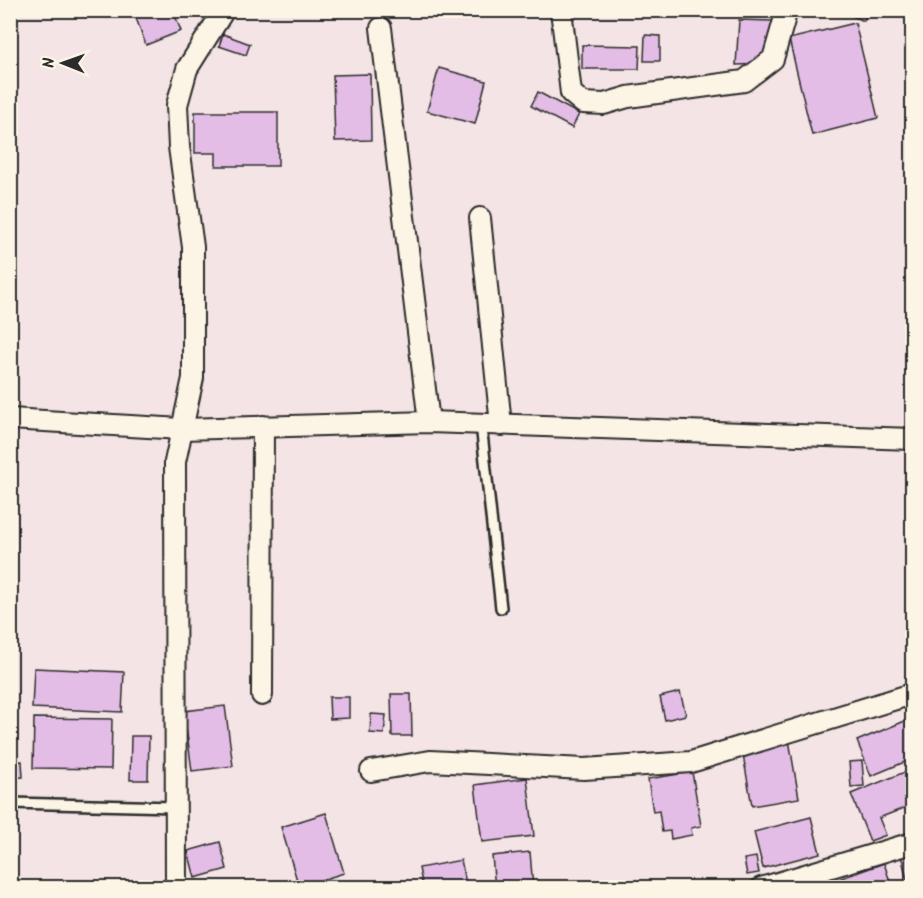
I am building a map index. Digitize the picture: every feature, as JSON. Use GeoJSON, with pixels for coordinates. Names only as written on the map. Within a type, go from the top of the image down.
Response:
{"type":"FeatureCollection","features":[{"type":"Feature","properties":{"kind":"street"},"geometry":{"type":"LineString","coordinates":[[176,888],[175,462],[193,378],[193,247],[179,147],[177,105],[187,69],[224,10]]}},
{"type":"Feature","properties":{"kind":"street"},"geometry":{"type":"LineString","coordinates":[[561,10],[571,93],[583,103],[604,104],[628,97],[744,81],[773,59],[787,10]]}},
{"type":"Feature","properties":{"kind":"street"},"geometry":{"type":"LineString","coordinates":[[381,28],[429,422]]}},
{"type":"Feature","properties":{"kind":"street"},"geometry":{"type":"LineString","coordinates":[[480,218],[491,424]]}},
{"type":"Feature","properties":{"kind":"street"},"geometry":{"type":"LineString","coordinates":[[10,419],[182,429],[429,422],[912,439]]}},
{"type":"Feature","properties":{"kind":"street"},"geometry":{"type":"LineString","coordinates":[[262,695],[263,426]]}},
{"type":"Feature","properties":{"kind":"street"},"geometry":{"type":"LineString","coordinates":[[371,771],[430,761],[584,769],[691,762],[912,694]]}},
{"type":"Feature","properties":{"kind":"street"},"geometry":{"type":"LineString","coordinates":[[761,888],[912,843]]}},
{"type":"Feature","properties":{"kind":"lane"},"geometry":{"type":"LineString","coordinates":[[491,424],[501,608]]}},
{"type":"Feature","properties":{"kind":"lane"},"geometry":{"type":"LineString","coordinates":[[10,803],[175,807]]}},
{"type":"Feature","properties":{"kind":"building"},"geometry":{"type":"Polygon","coordinates":[[[133,10],[173,10],[181,31],[146,45],[133,10]]]}},
{"type":"Feature","properties":{"kind":"building"},"geometry":{"type":"Polygon","coordinates":[[[752,10],[780,10],[780,16],[752,16],[752,10]]]}},
{"type":"Feature","properties":{"kind":"building"},"geometry":{"type":"Polygon","coordinates":[[[838,10],[868,10],[864,21],[838,10]]]}},
{"type":"Feature","properties":{"kind":"building"},"geometry":{"type":"Polygon","coordinates":[[[739,20],[773,21],[766,64],[736,65],[739,20]]]}},
{"type":"Feature","properties":{"kind":"building"},"geometry":{"type":"Polygon","coordinates":[[[855,23],[878,118],[812,135],[789,39],[855,23]]]}},
{"type":"Feature","properties":{"kind":"building"},"geometry":{"type":"Polygon","coordinates":[[[223,34],[250,44],[246,55],[219,46],[223,34]]]}},
{"type":"Feature","properties":{"kind":"building"},"geometry":{"type":"Polygon","coordinates":[[[645,35],[660,36],[660,61],[644,61],[645,35]]]}},
{"type":"Feature","properties":{"kind":"building"},"geometry":{"type":"Polygon","coordinates":[[[582,45],[640,46],[639,69],[582,69],[582,45]]]}},
{"type":"Feature","properties":{"kind":"building"},"geometry":{"type":"Polygon","coordinates":[[[439,68],[486,81],[475,124],[427,111],[439,68]]]}},
{"type":"Feature","properties":{"kind":"building"},"geometry":{"type":"Polygon","coordinates":[[[370,74],[371,140],[335,141],[333,75],[370,74]]]}},
{"type":"Feature","properties":{"kind":"building"},"geometry":{"type":"Polygon","coordinates":[[[538,92],[579,114],[572,128],[531,106],[538,92]]]}},
{"type":"Feature","properties":{"kind":"building"},"geometry":{"type":"Polygon","coordinates":[[[195,112],[278,112],[278,166],[216,166],[216,153],[195,153],[195,112]]]}},
{"type":"Feature","properties":{"kind":"building"},"geometry":{"type":"Polygon","coordinates":[[[34,668],[124,672],[122,712],[32,708],[34,668]]]}},
{"type":"Feature","properties":{"kind":"building"},"geometry":{"type":"Polygon","coordinates":[[[680,692],[686,715],[665,720],[660,697],[680,692]]]}},
{"type":"Feature","properties":{"kind":"building"},"geometry":{"type":"Polygon","coordinates":[[[391,694],[411,694],[412,736],[392,736],[391,694]]]}},
{"type":"Feature","properties":{"kind":"building"},"geometry":{"type":"Polygon","coordinates":[[[329,697],[349,697],[349,718],[330,719],[329,697]]]}},
{"type":"Feature","properties":{"kind":"building"},"geometry":{"type":"Polygon","coordinates":[[[225,706],[233,766],[192,771],[184,711],[225,706]]]}},
{"type":"Feature","properties":{"kind":"building"},"geometry":{"type":"Polygon","coordinates":[[[371,714],[386,715],[384,734],[370,733],[371,714]]]}},
{"type":"Feature","properties":{"kind":"building"},"geometry":{"type":"Polygon","coordinates":[[[34,718],[112,719],[111,769],[33,768],[34,718]]]}},
{"type":"Feature","properties":{"kind":"building"},"geometry":{"type":"Polygon","coordinates":[[[912,718],[912,759],[871,776],[857,741],[912,718]]]}},
{"type":"Feature","properties":{"kind":"building"},"geometry":{"type":"Polygon","coordinates":[[[131,736],[149,736],[148,780],[130,780],[131,736]]]}},
{"type":"Feature","properties":{"kind":"building"},"geometry":{"type":"Polygon","coordinates":[[[789,740],[799,798],[752,806],[742,749],[789,740]]]}},
{"type":"Feature","properties":{"kind":"building"},"geometry":{"type":"Polygon","coordinates":[[[22,761],[23,777],[10,778],[10,762],[22,761]]]}},
{"type":"Feature","properties":{"kind":"building"},"geometry":{"type":"Polygon","coordinates":[[[862,761],[864,786],[851,787],[849,762],[862,761]]]}},
{"type":"Feature","properties":{"kind":"building"},"geometry":{"type":"Polygon","coordinates":[[[912,769],[912,805],[879,818],[886,835],[870,841],[851,794],[912,769]]]}},
{"type":"Feature","properties":{"kind":"building"},"geometry":{"type":"Polygon","coordinates":[[[692,772],[701,826],[691,828],[692,835],[671,839],[670,831],[662,832],[659,811],[653,812],[648,779],[692,772]]]}},
{"type":"Feature","properties":{"kind":"building"},"geometry":{"type":"Polygon","coordinates":[[[527,778],[534,836],[482,842],[475,785],[527,778]]]}},
{"type":"Feature","properties":{"kind":"building"},"geometry":{"type":"Polygon","coordinates":[[[326,813],[344,873],[299,887],[281,827],[326,813]]]}},
{"type":"Feature","properties":{"kind":"building"},"geometry":{"type":"Polygon","coordinates":[[[811,817],[820,853],[763,868],[754,832],[811,817]]]}},
{"type":"Feature","properties":{"kind":"building"},"geometry":{"type":"Polygon","coordinates":[[[220,842],[227,869],[195,878],[188,851],[220,842]]]}},
{"type":"Feature","properties":{"kind":"building"},"geometry":{"type":"Polygon","coordinates":[[[912,848],[912,888],[909,888],[900,851],[912,848]]]}},
{"type":"Feature","properties":{"kind":"building"},"geometry":{"type":"Polygon","coordinates":[[[530,852],[533,888],[495,888],[492,856],[530,852]]]}},
{"type":"Feature","properties":{"kind":"building"},"geometry":{"type":"Polygon","coordinates":[[[756,857],[759,873],[747,875],[744,859],[756,857]]]}},
{"type":"Feature","properties":{"kind":"building"},"geometry":{"type":"Polygon","coordinates":[[[461,860],[467,888],[423,888],[419,868],[461,860]]]}},
{"type":"Feature","properties":{"kind":"building"},"geometry":{"type":"Polygon","coordinates":[[[884,863],[892,888],[823,888],[822,885],[884,863]]]}}]}
